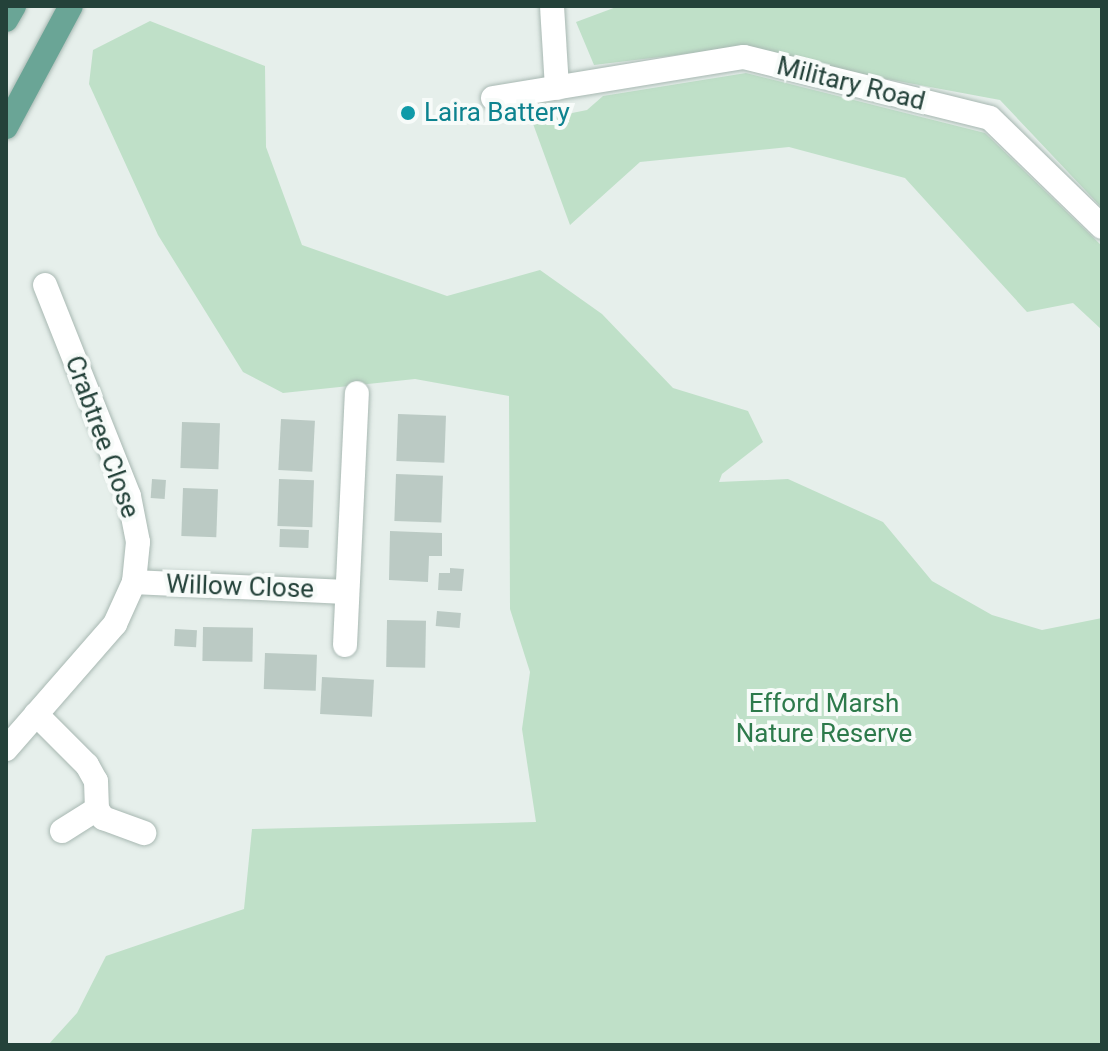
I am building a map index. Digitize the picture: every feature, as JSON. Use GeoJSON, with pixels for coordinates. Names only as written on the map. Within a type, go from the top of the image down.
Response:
{"type":"FeatureCollection","features":[{"type":"Feature","properties":{"kind":"main road"},"geometry":{"type":"LineString","coordinates":[[6,20],[14,6]]}},
{"type":"Feature","properties":{"kind":"main road"},"geometry":{"type":"LineString","coordinates":[[6,127],[71,6]]}},
{"type":"Feature","properties":{"kind":"street"},"geometry":{"type":"LineString","coordinates":[[552,6],[557,88]]}},
{"type":"Feature","properties":{"kind":"street","name":"Military Road"},"geometry":{"type":"LineString","coordinates":[[493,98],[744,57],[990,118],[1102,227]]}},
{"type":"Feature","properties":{"kind":"street","name":"Crabtree Close"},"geometry":{"type":"LineString","coordinates":[[8,743],[115,624],[134,582],[138,542],[129,496],[45,285]]}},
{"type":"Feature","properties":{"kind":"street","name":"Willow Close"},"geometry":{"type":"LineString","coordinates":[[345,645],[345,592],[357,393]]}},
{"type":"Feature","properties":{"kind":"street","name":"Willow Close"},"geometry":{"type":"LineString","coordinates":[[134,582],[345,592]]}},
{"type":"Feature","properties":{"kind":"street"},"geometry":{"type":"LineString","coordinates":[[36,714],[87,765],[96,781],[97,809],[103,818],[144,833]]}},
{"type":"Feature","properties":{"kind":"street"},"geometry":{"type":"LineString","coordinates":[[62,831],[97,809]]}},
{"type":"Feature","properties":{"kind":"green space"},"geometry":{"type":"Polygon","coordinates":[[[619,6],[1102,6],[1102,208],[1000,100],[726,49],[594,65],[576,22],[619,6]]]}},
{"type":"Feature","properties":{"kind":"green space","name":"Efford Marsh Nature Reserve"},"geometry":{"type":"Polygon","coordinates":[[[150,21],[265,66],[266,147],[302,245],[447,296],[540,270],[602,314],[673,388],[748,411],[763,442],[722,474],[719,482],[788,479],[883,522],[932,581],[992,615],[1042,630],[1102,618],[1102,1045],[48,1045],[77,1013],[106,956],[244,909],[252,829],[536,822],[522,729],[530,672],[510,609],[509,396],[415,379],[283,393],[243,372],[158,235],[89,84],[93,50],[150,21]]]}},
{"type":"Feature","properties":{"kind":"green space"},"geometry":{"type":"Polygon","coordinates":[[[746,73],[985,133],[1102,246],[1102,330],[1073,303],[1027,312],[905,178],[789,147],[640,162],[570,225],[532,121],[587,110],[603,96],[746,73]]]}},
{"type":"Feature","properties":{"kind":"building"},"geometry":{"type":"Polygon","coordinates":[[[398,414],[446,416],[444,463],[396,461],[398,414]]]}},
{"type":"Feature","properties":{"kind":"building"},"geometry":{"type":"Polygon","coordinates":[[[281,419],[315,421],[312,472],[278,470],[281,419]]]}},
{"type":"Feature","properties":{"kind":"building"},"geometry":{"type":"Polygon","coordinates":[[[182,422],[220,423],[218,469],[180,468],[182,422]]]}},
{"type":"Feature","properties":{"kind":"building"},"geometry":{"type":"Polygon","coordinates":[[[396,474],[443,476],[441,523],[394,521],[396,474]]]}},
{"type":"Feature","properties":{"kind":"building"},"geometry":{"type":"Polygon","coordinates":[[[152,479],[166,480],[165,499],[151,498],[152,479]]]}},
{"type":"Feature","properties":{"kind":"building"},"geometry":{"type":"Polygon","coordinates":[[[279,479],[314,480],[312,527],[277,526],[279,479]]]}},
{"type":"Feature","properties":{"kind":"building"},"geometry":{"type":"Polygon","coordinates":[[[183,488],[218,489],[216,537],[181,536],[183,488]]]}},
{"type":"Feature","properties":{"kind":"building"},"geometry":{"type":"Polygon","coordinates":[[[280,529],[309,530],[308,548],[279,547],[280,529]]]}},
{"type":"Feature","properties":{"kind":"building"},"geometry":{"type":"Polygon","coordinates":[[[390,531],[442,533],[442,556],[429,556],[428,582],[389,580],[390,531]]]}},
{"type":"Feature","properties":{"kind":"building"},"geometry":{"type":"Polygon","coordinates":[[[450,568],[464,569],[462,591],[438,590],[439,573],[450,573],[450,568]]]}},
{"type":"Feature","properties":{"kind":"building"},"geometry":{"type":"Polygon","coordinates":[[[437,611],[461,613],[460,628],[436,626],[437,611]]]}},
{"type":"Feature","properties":{"kind":"building"},"geometry":{"type":"Polygon","coordinates":[[[387,620],[426,621],[425,668],[386,667],[387,620]]]}},
{"type":"Feature","properties":{"kind":"building"},"geometry":{"type":"Polygon","coordinates":[[[203,627],[253,628],[252,662],[202,661],[203,627]]]}},
{"type":"Feature","properties":{"kind":"building"},"geometry":{"type":"Polygon","coordinates":[[[175,629],[197,630],[196,647],[174,646],[175,629]]]}},
{"type":"Feature","properties":{"kind":"building"},"geometry":{"type":"Polygon","coordinates":[[[265,653],[317,655],[316,691],[264,689],[265,653]]]}},
{"type":"Feature","properties":{"kind":"building"},"geometry":{"type":"Polygon","coordinates":[[[322,677],[374,680],[372,717],[320,714],[322,677]]]}},
{"type":"Feature","properties":{"kind":"place","name":"Laira Battery"},"geometry":{"type":"Point","coordinates":[408,113]}}]}
